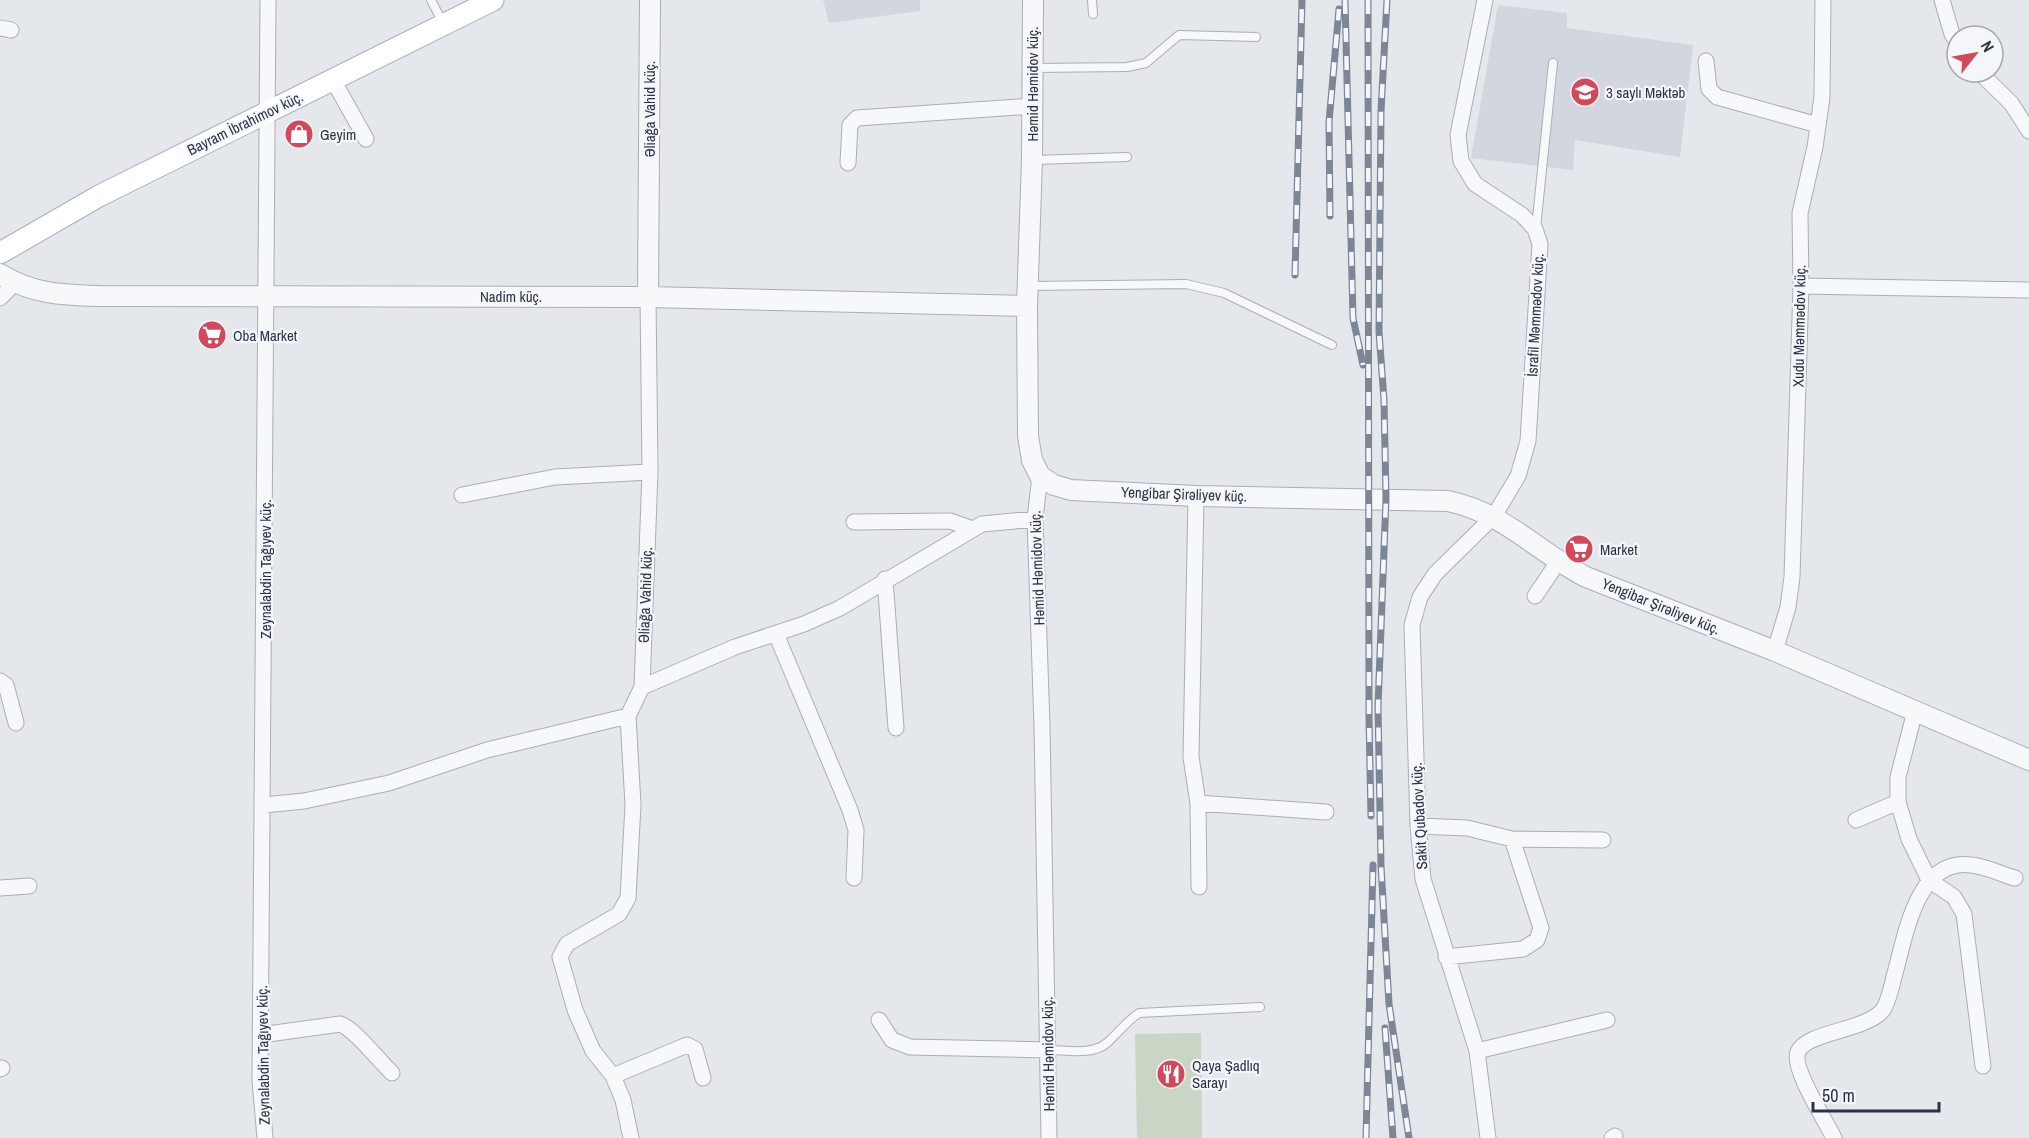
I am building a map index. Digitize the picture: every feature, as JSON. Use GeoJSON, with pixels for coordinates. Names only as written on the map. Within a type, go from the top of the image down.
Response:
{"type":"FeatureCollection","features":[{"type":"Feature","properties":{"kind":"main road","name":"Bayram İbrahimov küç."},"geometry":{"type":"LineString","coordinates":[[0,252],[99,196],[493,0]]}},
{"type":"Feature","properties":{"kind":"street","name":"Zeynalabdin Tağıyev küç."},"geometry":{"type":"LineString","coordinates":[[265,1138],[260,1081],[264,805],[268,0]]}},
{"type":"Feature","properties":{"kind":"street","name":"Əliağa Vahid küç."},"geometry":{"type":"LineString","coordinates":[[630,1138],[623,1100],[613,1077],[593,1051],[579,1020],[560,957],[567,944],[619,914],[628,898],[633,805],[628,716],[642,687],[650,472],[648,297],[650,0]]}},
{"type":"Feature","properties":{"kind":"street","name":"Həmid Həmidov küç."},"geometry":{"type":"LineString","coordinates":[[1033,0],[1032,160],[1027,286],[1028,436],[1032,460],[1040,476],[1035,519],[1043,738],[1049,1138]]}},
{"type":"Feature","properties":{"kind":"street"},"geometry":{"type":"LineString","coordinates":[[1485,0],[1458,135],[1461,162],[1475,184],[1522,215],[1535,230]]}},
{"type":"Feature","properties":{"kind":"street","name":"Xudu Məmmədov küç."},"geometry":{"type":"LineString","coordinates":[[1775,651],[1788,607],[1792,577],[1801,286],[1800,213],[1822,97],[1823,0]]}},
{"type":"Feature","properties":{"kind":"street"},"geometry":{"type":"LineString","coordinates":[[1942,0],[1949,24]]}},
{"type":"Feature","properties":{"kind":"street"},"geometry":{"type":"LineString","coordinates":[[1706,61],[1709,89],[1717,98],[1818,125]]}},
{"type":"Feature","properties":{"kind":"street"},"geometry":{"type":"LineString","coordinates":[[333,80],[366,139]]}},
{"type":"Feature","properties":{"kind":"street"},"geometry":{"type":"LineString","coordinates":[[1991,84],[2011,103],[2029,131]]}},
{"type":"Feature","properties":{"kind":"street"},"geometry":{"type":"LineString","coordinates":[[848,163],[850,125],[857,118],[1032,106]]}},
{"type":"Feature","properties":{"kind":"street","name":"İsrafil Məmmədov küç."},"geometry":{"type":"LineString","coordinates":[[1494,516],[1518,476],[1528,441],[1540,244],[1535,230]]}},
{"type":"Feature","properties":{"kind":"street","name":"Nadim küç."},"geometry":{"type":"LineString","coordinates":[[8,278],[52,295],[648,297],[1027,306]]}},
{"type":"Feature","properties":{"kind":"street"},"geometry":{"type":"LineString","coordinates":[[0,298],[8,278]]}},
{"type":"Feature","properties":{"kind":"street"},"geometry":{"type":"LineString","coordinates":[[1801,286],[2029,290]]}},
{"type":"Feature","properties":{"kind":"street"},"geometry":{"type":"LineString","coordinates":[[462,495],[555,477],[650,472]]}},
{"type":"Feature","properties":{"kind":"street","name":"Yengibar Şirəliyev küç."},"geometry":{"type":"LineString","coordinates":[[1040,476],[1054,485],[1071,490],[1196,496],[1448,501],[1472,506],[1494,516],[1558,562],[1586,577],[1775,651],[2029,760]]}},
{"type":"Feature","properties":{"kind":"street"},"geometry":{"type":"LineString","coordinates":[[1196,496],[1191,757],[1198,802],[1199,887]]}},
{"type":"Feature","properties":{"kind":"street","name":"Sakit Qubadov küç."},"geometry":{"type":"LineString","coordinates":[[1488,1138],[1477,1052],[1423,879],[1418,826],[1412,625],[1419,597],[1435,574],[1494,516]]}},
{"type":"Feature","properties":{"kind":"street"},"geometry":{"type":"LineString","coordinates":[[642,687],[735,647],[776,634],[840,608],[885,579],[973,529],[995,521],[1035,519]]}},
{"type":"Feature","properties":{"kind":"street"},"geometry":{"type":"LineString","coordinates":[[854,522],[950,521],[973,529]]}},
{"type":"Feature","properties":{"kind":"street"},"geometry":{"type":"LineString","coordinates":[[1535,596],[1558,562]]}},
{"type":"Feature","properties":{"kind":"street"},"geometry":{"type":"LineString","coordinates":[[885,579],[896,728]]}},
{"type":"Feature","properties":{"kind":"street"},"geometry":{"type":"LineString","coordinates":[[776,634],[850,810],[856,830],[854,878]]}},
{"type":"Feature","properties":{"kind":"street"},"geometry":{"type":"LineString","coordinates":[[0,681],[6,685],[16,723]]}},
{"type":"Feature","properties":{"kind":"street"},"geometry":{"type":"LineString","coordinates":[[1915,711],[1898,777],[1898,802],[1909,839],[1929,880],[1954,897],[1965,914],[1983,1065]]}},
{"type":"Feature","properties":{"kind":"street"},"geometry":{"type":"LineString","coordinates":[[264,805],[304,801],[389,783],[487,750],[628,716]]}},
{"type":"Feature","properties":{"kind":"street"},"geometry":{"type":"LineString","coordinates":[[1198,802],[1326,812]]}},
{"type":"Feature","properties":{"kind":"street"},"geometry":{"type":"LineString","coordinates":[[1856,820],[1898,802]]}},
{"type":"Feature","properties":{"kind":"street"},"geometry":{"type":"LineString","coordinates":[[1418,826],[1467,828],[1512,838],[1603,840]]}},
{"type":"Feature","properties":{"kind":"street"},"geometry":{"type":"LineString","coordinates":[[1446,957],[1523,949],[1537,940],[1542,928],[1512,838]]}},
{"type":"Feature","properties":{"kind":"street"},"geometry":{"type":"LineString","coordinates":[[1834,1138],[1796,1065],[1798,1051],[1806,1042],[1870,1022],[1884,1009],[1912,914],[1929,880],[1948,866],[1971,864],[2014,878]]}},
{"type":"Feature","properties":{"kind":"street"},"geometry":{"type":"LineString","coordinates":[[0,888],[29,886]]}},
{"type":"Feature","properties":{"kind":"street"},"geometry":{"type":"LineString","coordinates":[[879,1020],[892,1040],[910,1047],[1048,1050]]}},
{"type":"Feature","properties":{"kind":"street"},"geometry":{"type":"LineString","coordinates":[[1477,1052],[1607,1020]]}},
{"type":"Feature","properties":{"kind":"street"},"geometry":{"type":"LineString","coordinates":[[261,1035],[340,1024],[350,1027],[371,1054],[392,1073]]}},
{"type":"Feature","properties":{"kind":"street"},"geometry":{"type":"LineString","coordinates":[[613,1077],[687,1045],[695,1049],[703,1078]]}},
{"type":"Feature","properties":{"kind":"lane"},"geometry":{"type":"LineString","coordinates":[[431,0],[444,24]]}},
{"type":"Feature","properties":{"kind":"lane"},"geometry":{"type":"LineString","coordinates":[[1092,0],[1093,14]]}},
{"type":"Feature","properties":{"kind":"lane"},"geometry":{"type":"LineString","coordinates":[[1032,68],[1146,63],[1179,35],[1256,37]]}},
{"type":"Feature","properties":{"kind":"lane"},"geometry":{"type":"LineString","coordinates":[[1535,230],[1552,63]]}},
{"type":"Feature","properties":{"kind":"lane"},"geometry":{"type":"LineString","coordinates":[[1032,160],[1127,156]]}},
{"type":"Feature","properties":{"kind":"lane"},"geometry":{"type":"LineString","coordinates":[[1027,286],[1186,284],[1224,292],[1332,345]]}},
{"type":"Feature","properties":{"kind":"lane"},"geometry":{"type":"LineString","coordinates":[[1048,1050],[1092,1050],[1107,1043],[1124,1023],[1139,1013],[1260,1007]]}},
{"type":"Feature","properties":{"kind":"shaded area"},"geometry":{"type":"Polygon","coordinates":[[[823,0],[920,0],[920,11],[829,23],[823,0]]]}},
{"type":"Feature","properties":{"kind":"shaded area","name":"3 saylı Məktəb"},"geometry":{"type":"Polygon","coordinates":[[[1498,5],[1567,13],[1567,28],[1693,45],[1680,157],[1575,140],[1573,170],[1471,158],[1498,5]]]}},
{"type":"Feature","properties":{"kind":"green space"},"geometry":{"type":"Polygon","coordinates":[[[1201,1033],[1202,1138],[1137,1138],[1135,1034],[1201,1033]]]}},
{"type":"Feature","properties":{"kind":"railway"},"geometry":{"type":"LineString","coordinates":[[1295,275],[1302,0]]}},
{"type":"Feature","properties":{"kind":"railway"},"geometry":{"type":"LineString","coordinates":[[1345,0],[1353,318],[1363,365]]}},
{"type":"Feature","properties":{"kind":"railway"},"geometry":{"type":"LineString","coordinates":[[1368,0],[1371,816]]}},
{"type":"Feature","properties":{"kind":"railway"},"geometry":{"type":"LineString","coordinates":[[1387,0],[1381,111],[1379,332],[1384,400],[1386,498],[1378,706],[1381,866],[1389,1004],[1409,1138]]}},
{"type":"Feature","properties":{"kind":"railway"},"geometry":{"type":"LineString","coordinates":[[1330,216],[1329,122],[1339,9]]}},
{"type":"Feature","properties":{"kind":"railway"},"geometry":{"type":"LineString","coordinates":[[1366,1138],[1373,865]]}},
{"type":"Feature","properties":{"kind":"railway"},"geometry":{"type":"LineString","coordinates":[[1385,1028],[1393,1138]]}},
{"type":"Feature","properties":{"kind":"place","name":"3 saylı Məktəb"},"geometry":{"type":"Point","coordinates":[1585,92]}},
{"type":"Feature","properties":{"kind":"place","name":"Geyim"},"geometry":{"type":"Point","coordinates":[299,134]}},
{"type":"Feature","properties":{"kind":"place","name":"Oba Market"},"geometry":{"type":"Point","coordinates":[212,335]}},
{"type":"Feature","properties":{"kind":"place","name":"Market"},"geometry":{"type":"Point","coordinates":[1579,549]}},
{"type":"Feature","properties":{"kind":"place","name":"Qaya Şadlıq Sarayı"},"geometry":{"type":"Point","coordinates":[1171,1074]}}]}
